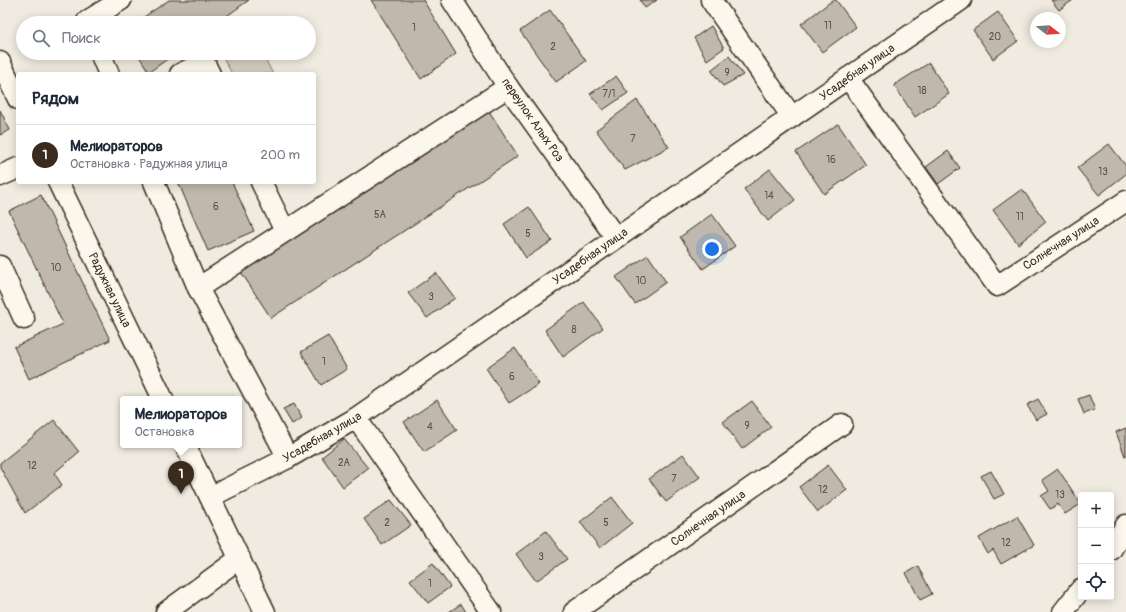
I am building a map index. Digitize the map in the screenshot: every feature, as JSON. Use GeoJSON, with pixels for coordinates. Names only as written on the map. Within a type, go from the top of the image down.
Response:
{"type":"FeatureCollection","features":[{"type":"Feature","properties":{"kind":"street"},"geometry":{"type":"LineString","coordinates":[[95,16],[121,0]]}},
{"type":"Feature","properties":{"kind":"street","name":"переулок Алых Роз"},"geometry":{"type":"LineString","coordinates":[[452,0],[508,86],[616,238]]}},
{"type":"Feature","properties":{"kind":"street"},"geometry":{"type":"LineString","coordinates":[[711,0],[792,117]]}},
{"type":"Feature","properties":{"kind":"street","name":"Усадебная улица"},"geometry":{"type":"LineString","coordinates":[[210,497],[288,458],[356,418],[961,0]]}},
{"type":"Feature","properties":{"kind":"street"},"geometry":{"type":"LineString","coordinates":[[103,60],[108,72]]}},
{"type":"Feature","properties":{"kind":"street"},"geometry":{"type":"LineString","coordinates":[[0,62],[16,95]]}},
{"type":"Feature","properties":{"kind":"street"},"geometry":{"type":"LineString","coordinates":[[184,72],[204,62],[209,72]]}},
{"type":"Feature","properties":{"kind":"street","name":"Солнечная улица"},"geometry":{"type":"LineString","coordinates":[[848,78],[997,286],[1126,201]]}},
{"type":"Feature","properties":{"kind":"street"},"geometry":{"type":"LineString","coordinates":[[198,288],[508,86]]}},
{"type":"Feature","properties":{"kind":"street"},"geometry":{"type":"LineString","coordinates":[[0,176],[16,169]]}},
{"type":"Feature","properties":{"kind":"street","name":"Радужная улица"},"geometry":{"type":"LineString","coordinates":[[59,184],[162,396]]}},
{"type":"Feature","properties":{"kind":"street"},"geometry":{"type":"LineString","coordinates":[[155,184],[198,288],[288,458]]}},
{"type":"Feature","properties":{"kind":"street"},"geometry":{"type":"LineString","coordinates":[[262,184],[285,232]]}},
{"type":"Feature","properties":{"kind":"street"},"geometry":{"type":"LineString","coordinates":[[0,266],[24,319]]}},
{"type":"Feature","properties":{"kind":"street"},"geometry":{"type":"LineString","coordinates":[[356,418],[491,612]]}},
{"type":"Feature","properties":{"kind":"street","name":"Солнечная улица"},"geometry":{"type":"LineString","coordinates":[[574,612],[842,424]]}},
{"type":"Feature","properties":{"kind":"street"},"geometry":{"type":"LineString","coordinates":[[186,448],[265,612]]}},
{"type":"Feature","properties":{"kind":"street"},"geometry":{"type":"LineString","coordinates":[[1114,545],[1126,525]]}},
{"type":"Feature","properties":{"kind":"street"},"geometry":{"type":"LineString","coordinates":[[1114,551],[1126,557]]}},
{"type":"Feature","properties":{"kind":"street"},"geometry":{"type":"LineString","coordinates":[[166,612],[240,558]]}},
{"type":"Feature","properties":{"kind":"street"},"geometry":{"type":"LineString","coordinates":[[1063,612],[1078,593]]}},
{"type":"Feature","properties":{"kind":"shaded area"},"geometry":{"type":"Polygon","coordinates":[[[225,60],[266,60],[272,72],[231,72],[225,60]]]}},
{"type":"Feature","properties":{"kind":"building"},"geometry":{"type":"Polygon","coordinates":[[[169,0],[249,0],[227,16],[145,16],[169,0]]]}},
{"type":"Feature","properties":{"kind":"building"},"geometry":{"type":"Polygon","coordinates":[[[371,0],[423,0],[456,54],[421,79],[371,0]]]}},
{"type":"Feature","properties":{"kind":"building"},"geometry":{"type":"Polygon","coordinates":[[[640,0],[657,0],[645,8],[640,0]]]}},
{"type":"Feature","properties":{"kind":"building"},"geometry":{"type":"Polygon","coordinates":[[[833,0],[836,0],[856,27],[822,52],[801,24],[833,0]]]}},
{"type":"Feature","properties":{"kind":"building"},"geometry":{"type":"Polygon","coordinates":[[[1051,0],[1073,0],[1059,10],[1051,0]]]}},
{"type":"Feature","properties":{"kind":"building"},"geometry":{"type":"Polygon","coordinates":[[[550,10],[586,61],[556,82],[520,31],[550,10]]]}},
{"type":"Feature","properties":{"kind":"building"},"geometry":{"type":"Polygon","coordinates":[[[998,12],[1018,41],[993,59],[973,30],[998,12]]]}},
{"type":"Feature","properties":{"kind":"building"},"geometry":{"type":"Polygon","coordinates":[[[711,26],[724,48],[707,60],[694,38],[711,26]]]}},
{"type":"Feature","properties":{"kind":"building"},"geometry":{"type":"Polygon","coordinates":[[[729,56],[743,75],[723,86],[711,70],[729,56]]]}},
{"type":"Feature","properties":{"kind":"building"},"geometry":{"type":"Polygon","coordinates":[[[141,60],[166,60],[149,72],[141,60]]]}},
{"type":"Feature","properties":{"kind":"building"},"geometry":{"type":"Polygon","coordinates":[[[929,63],[949,94],[915,117],[894,85],[929,63]]]}},
{"type":"Feature","properties":{"kind":"building"},"geometry":{"type":"Polygon","coordinates":[[[616,76],[628,93],[603,110],[590,94],[616,76]]]}},
{"type":"Feature","properties":{"kind":"building"},"geometry":{"type":"Polygon","coordinates":[[[637,100],[669,147],[625,170],[596,130],[637,100]]]}},
{"type":"Feature","properties":{"kind":"building"},"geometry":{"type":"Polygon","coordinates":[[[0,110],[10,130],[0,135],[0,110]]]}},
{"type":"Feature","properties":{"kind":"building"},"geometry":{"type":"Polygon","coordinates":[[[489,111],[518,156],[271,318],[241,272],[489,111]]]}},
{"type":"Feature","properties":{"kind":"building"},"geometry":{"type":"Polygon","coordinates":[[[838,124],[866,165],[824,194],[796,152],[838,124]]]}},
{"type":"Feature","properties":{"kind":"building"},"geometry":{"type":"Polygon","coordinates":[[[1109,144],[1126,166],[1126,174],[1099,195],[1077,168],[1109,144]]]}},
{"type":"Feature","properties":{"kind":"building"},"geometry":{"type":"Polygon","coordinates":[[[948,151],[960,168],[938,184],[926,167],[948,151]]]}},
{"type":"Feature","properties":{"kind":"building"},"geometry":{"type":"Polygon","coordinates":[[[770,169],[795,200],[768,221],[744,189],[770,169]]]}},
{"type":"Feature","properties":{"kind":"building"},"geometry":{"type":"Polygon","coordinates":[[[179,184],[233,184],[254,231],[208,251],[179,184]]]}},
{"type":"Feature","properties":{"kind":"building"},"geometry":{"type":"Polygon","coordinates":[[[1022,189],[1046,222],[1018,244],[993,210],[1022,189]]]}},
{"type":"Feature","properties":{"kind":"building"},"geometry":{"type":"Polygon","coordinates":[[[41,195],[110,340],[29,379],[14,347],[63,324],[9,211],[41,195]]]}},
{"type":"Feature","properties":{"kind":"building"},"geometry":{"type":"Polygon","coordinates":[[[529,207],[552,241],[526,258],[504,224],[529,207]]]}},
{"type":"Feature","properties":{"kind":"building"},"geometry":{"type":"Polygon","coordinates":[[[712,214],[735,246],[703,269],[680,237],[712,214]]]}},
{"type":"Feature","properties":{"kind":"building"},"geometry":{"type":"Polygon","coordinates":[[[648,255],[666,282],[635,304],[616,277],[648,255]]]}},
{"type":"Feature","properties":{"kind":"building"},"geometry":{"type":"Polygon","coordinates":[[[436,273],[455,298],[427,318],[408,293],[436,273]]]}},
{"type":"Feature","properties":{"kind":"building"},"geometry":{"type":"Polygon","coordinates":[[[584,302],[603,328],[563,357],[545,330],[584,302]]]}},
{"type":"Feature","properties":{"kind":"building"},"geometry":{"type":"Polygon","coordinates":[[[328,336],[347,369],[321,385],[301,352],[328,336]]]}},
{"type":"Feature","properties":{"kind":"building"},"geometry":{"type":"Polygon","coordinates":[[[515,348],[539,384],[509,403],[486,368],[515,348]]]}},
{"type":"Feature","properties":{"kind":"building"},"geometry":{"type":"Polygon","coordinates":[[[1089,395],[1095,410],[1084,414],[1078,399],[1089,395]]]}},
{"type":"Feature","properties":{"kind":"building"},"geometry":{"type":"Polygon","coordinates":[[[1038,399],[1047,414],[1036,420],[1027,405],[1038,399]]]}},
{"type":"Feature","properties":{"kind":"building"},"geometry":{"type":"Polygon","coordinates":[[[437,400],[457,430],[424,452],[404,422],[437,400]]]}},
{"type":"Feature","properties":{"kind":"building"},"geometry":{"type":"Polygon","coordinates":[[[752,401],[771,427],[742,449],[723,422],[752,401]]]}},
{"type":"Feature","properties":{"kind":"building"},"geometry":{"type":"Polygon","coordinates":[[[294,404],[302,418],[292,424],[283,409],[294,404]]]}},
{"type":"Feature","properties":{"kind":"building"},"geometry":{"type":"Polygon","coordinates":[[[54,420],[79,452],[54,473],[62,485],[25,513],[0,467],[0,463],[54,420]]]}},
{"type":"Feature","properties":{"kind":"building"},"geometry":{"type":"Polygon","coordinates":[[[1126,428],[1126,456],[1125,456],[1116,432],[1126,428]]]}},
{"type":"Feature","properties":{"kind":"building"},"geometry":{"type":"Polygon","coordinates":[[[344,439],[368,468],[343,487],[322,457],[344,439]]]}},
{"type":"Feature","properties":{"kind":"building"},"geometry":{"type":"Polygon","coordinates":[[[683,454],[700,477],[666,502],[649,479],[683,454]]]}},
{"type":"Feature","properties":{"kind":"building"},"geometry":{"type":"Polygon","coordinates":[[[828,465],[847,490],[818,512],[799,487],[828,465]]]}},
{"type":"Feature","properties":{"kind":"building"},"geometry":{"type":"Polygon","coordinates":[[[1058,469],[1078,499],[1078,506],[1065,514],[1058,504],[1050,509],[1041,496],[1049,491],[1042,480],[1058,469]]]}},
{"type":"Feature","properties":{"kind":"building"},"geometry":{"type":"Polygon","coordinates":[[[991,471],[1004,494],[994,499],[981,476],[991,471]]]}},
{"type":"Feature","properties":{"kind":"building"},"geometry":{"type":"Polygon","coordinates":[[[612,497],[632,523],[600,548],[580,522],[612,497]]]}},
{"type":"Feature","properties":{"kind":"building"},"geometry":{"type":"Polygon","coordinates":[[[391,500],[411,525],[382,545],[364,519],[391,500]]]}},
{"type":"Feature","properties":{"kind":"building"},"geometry":{"type":"Polygon","coordinates":[[[1017,516],[1034,545],[1001,564],[993,550],[988,554],[979,538],[1017,516]]]}},
{"type":"Feature","properties":{"kind":"building"},"geometry":{"type":"Polygon","coordinates":[[[546,531],[567,559],[536,581],[516,554],[546,531]]]}},
{"type":"Feature","properties":{"kind":"building"},"geometry":{"type":"Polygon","coordinates":[[[433,563],[450,587],[428,603],[410,580],[433,563]]]}},
{"type":"Feature","properties":{"kind":"building"},"geometry":{"type":"Polygon","coordinates":[[[918,566],[932,594],[920,600],[906,573],[918,566]]]}},
{"type":"Feature","properties":{"kind":"building"},"geometry":{"type":"Polygon","coordinates":[[[461,604],[466,612],[449,612],[461,604]]]}},
{"type":"Feature","properties":{"kind":"place","name":"Мелиораторов"},"geometry":{"type":"Point","coordinates":[181,494]}}]}
